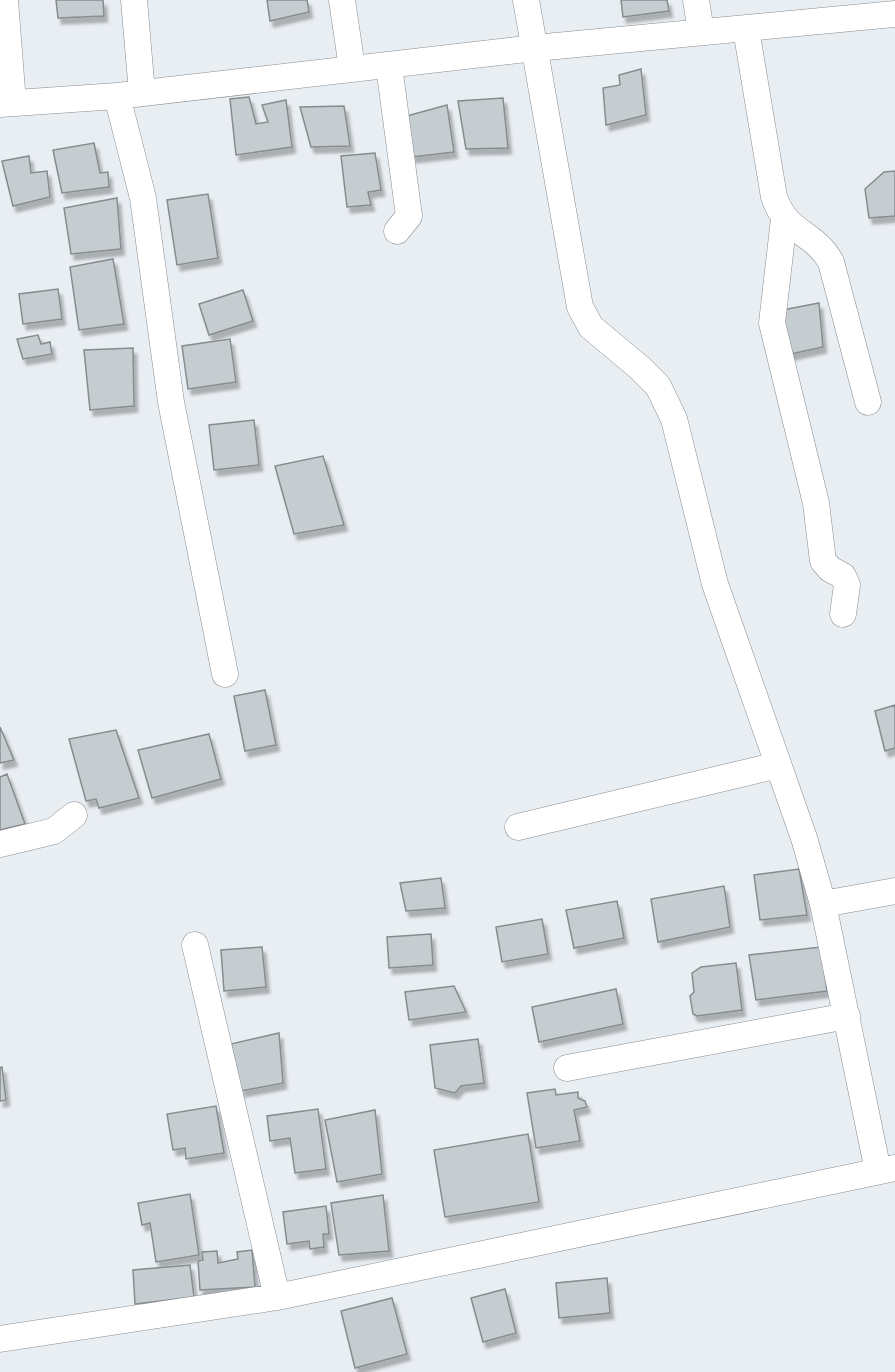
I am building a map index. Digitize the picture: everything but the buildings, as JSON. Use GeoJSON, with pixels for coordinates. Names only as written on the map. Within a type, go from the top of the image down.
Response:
{"type":"FeatureCollection","features":[{"type":"Feature","properties":{"kind":"street"},"geometry":{"type":"LineString","coordinates":[[5,0],[6,103],[117,96],[535,48],[895,14]]}},
{"type":"Feature","properties":{"kind":"street"},"geometry":{"type":"LineString","coordinates":[[134,0],[142,93]]}},
{"type":"Feature","properties":{"kind":"street"},"geometry":{"type":"LineString","coordinates":[[342,0],[352,68]]}},
{"type":"Feature","properties":{"kind":"street"},"geometry":{"type":"LineString","coordinates":[[0,1340],[278,1296],[886,1169],[847,1016],[823,904],[778,765],[715,584],[680,440],[667,402],[658,386],[640,368],[591,327],[580,307],[525,0]]}},
{"type":"Feature","properties":{"kind":"street"},"geometry":{"type":"LineString","coordinates":[[696,0],[701,32]]}},
{"type":"Feature","properties":{"kind":"street"},"geometry":{"type":"LineString","coordinates":[[746,29],[771,188],[784,219],[772,323],[816,503],[823,561],[830,569],[843,576],[847,585],[843,614]]}},
{"type":"Feature","properties":{"kind":"street"},"geometry":{"type":"LineString","coordinates":[[389,66],[409,216],[396,231]]}},
{"type":"Feature","properties":{"kind":"street"},"geometry":{"type":"LineString","coordinates":[[117,96],[143,198],[171,402],[225,674]]}},
{"type":"Feature","properties":{"kind":"street"},"geometry":{"type":"LineString","coordinates":[[784,219],[817,244],[831,262],[868,402]]}},
{"type":"Feature","properties":{"kind":"street"},"geometry":{"type":"LineString","coordinates":[[518,827],[778,765]]}},
{"type":"Feature","properties":{"kind":"street"},"geometry":{"type":"LineString","coordinates":[[0,844],[54,831],[74,814]]}},
{"type":"Feature","properties":{"kind":"street"},"geometry":{"type":"LineString","coordinates":[[823,904],[895,891]]}},
{"type":"Feature","properties":{"kind":"street"},"geometry":{"type":"LineString","coordinates":[[195,945],[278,1296]]}},
{"type":"Feature","properties":{"kind":"street"},"geometry":{"type":"LineString","coordinates":[[567,1068],[847,1016]]}}]}
